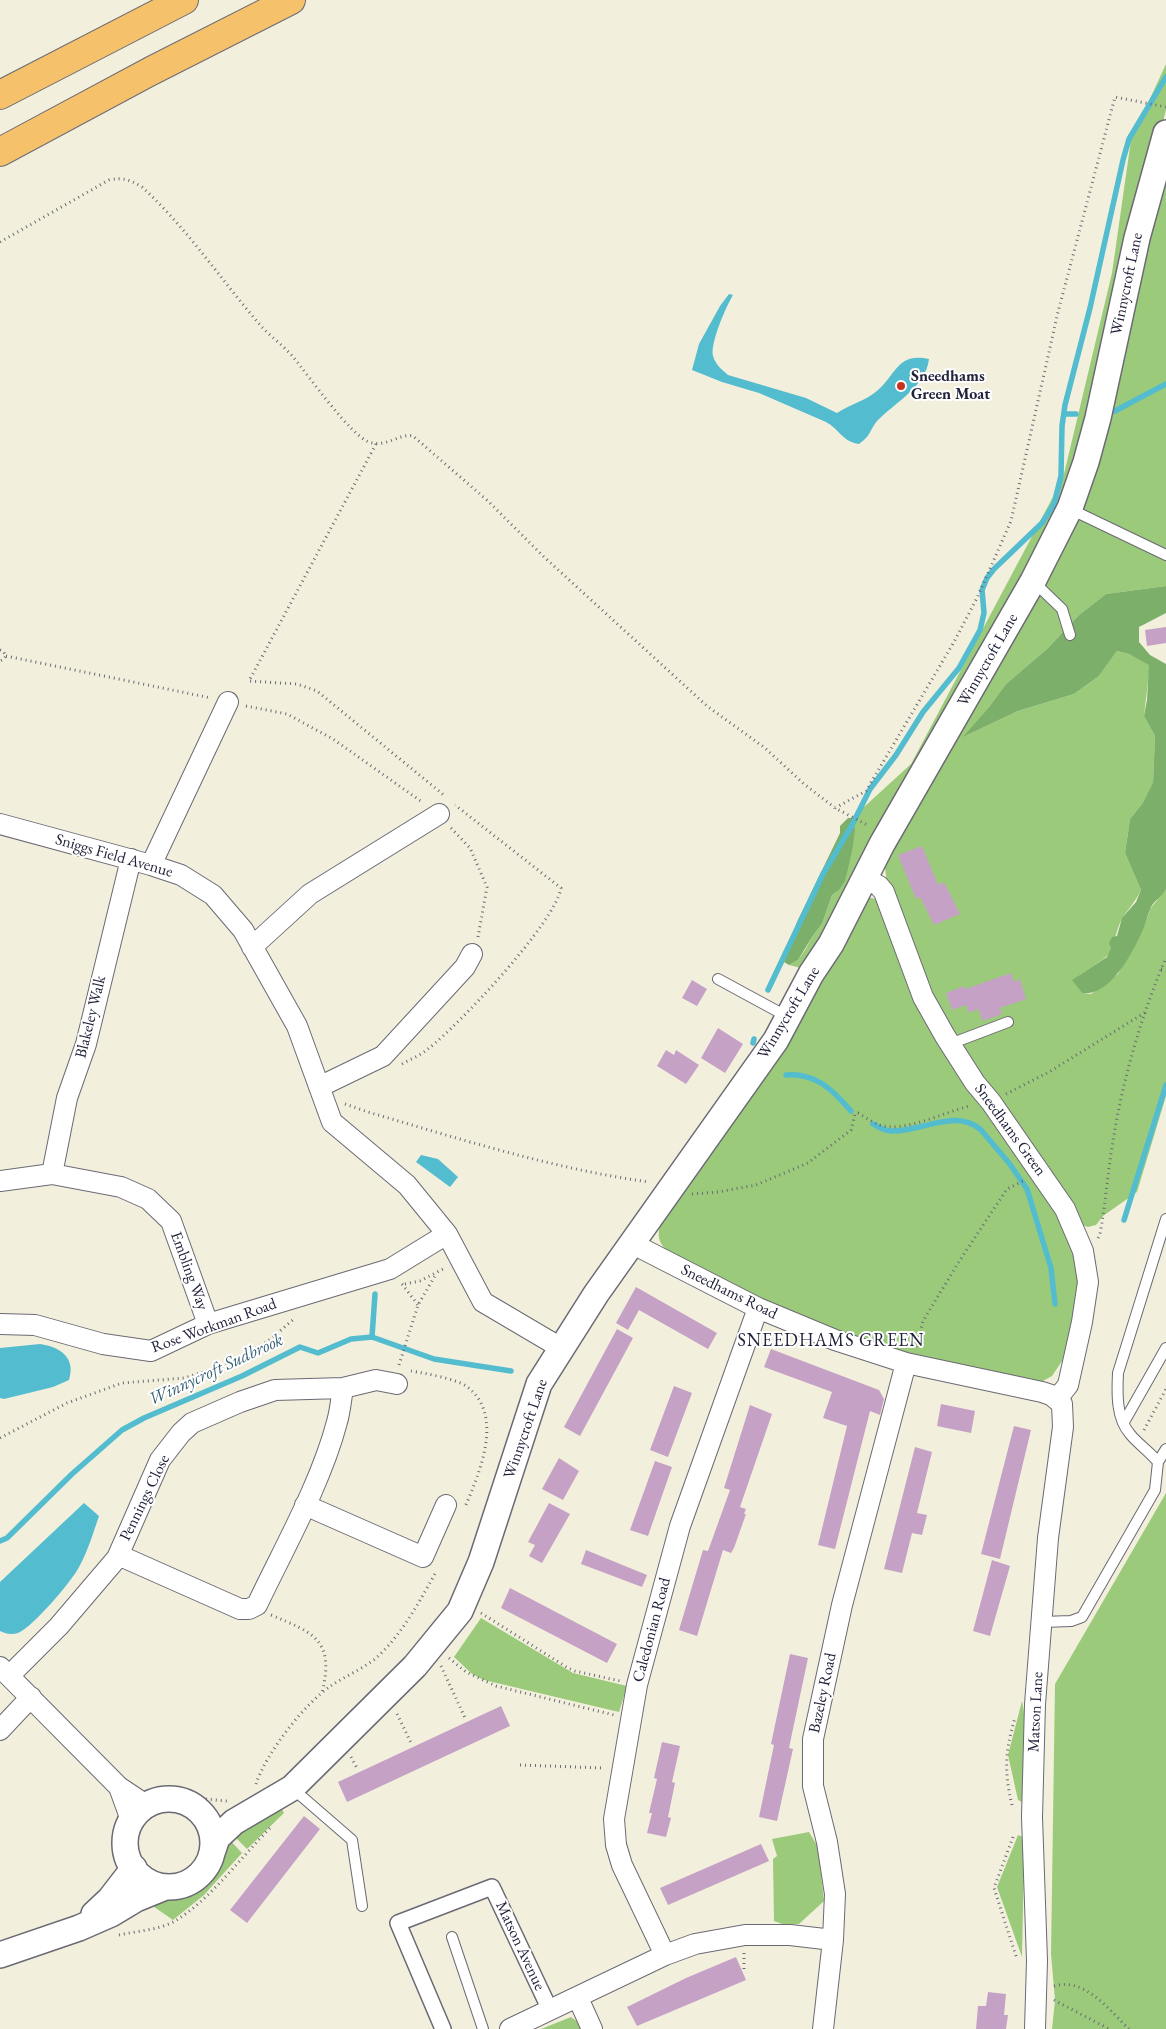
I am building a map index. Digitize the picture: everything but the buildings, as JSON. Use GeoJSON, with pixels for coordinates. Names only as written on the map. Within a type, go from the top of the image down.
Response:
{"type":"FeatureCollection","features":[{"type":"Feature","properties":{"kind":"highway"},"geometry":{"type":"LineString","coordinates":[[0,95],[184,0]]}},
{"type":"Feature","properties":{"kind":"highway"},"geometry":{"type":"LineString","coordinates":[[0,152],[151,71],[291,0]]}},
{"type":"Feature","properties":{"kind":"street","name":"Winnycroft Lane"},"geometry":{"type":"LineString","coordinates":[[202,1814],[292,1788],[415,1666],[436,1654],[466,1599],[481,1562],[538,1384],[596,1294],[633,1244],[663,1186],[776,1040],[811,974],[831,944],[899,814],[1033,581],[1070,508],[1098,418],[1136,238],[1166,133]]}},
{"type":"Feature","properties":{"kind":"street"},"geometry":{"type":"LineString","coordinates":[[151,866],[228,702]]}},
{"type":"Feature","properties":{"kind":"street"},"geometry":{"type":"LineString","coordinates":[[252,947],[310,894],[446,805]]}},
{"type":"Feature","properties":{"kind":"street","name":"Sniggs Field Avenue"},"geometry":{"type":"LineString","coordinates":[[0,824],[131,859],[181,876],[213,895],[243,930],[297,1026],[332,1122],[407,1186],[447,1234],[483,1302],[561,1348]]}},
{"type":"Feature","properties":{"kind":"street","name":"Blakeley Walk"},"geometry":{"type":"LineString","coordinates":[[52,1174],[67,1098],[86,1044],[131,859]]}},
{"type":"Feature","properties":{"kind":"street","name":"Sneedhams Green"},"geometry":{"type":"LineString","coordinates":[[865,878],[879,886],[884,892],[924,997],[950,1044],[1065,1209],[1083,1251],[1088,1282],[1082,1322],[1068,1385],[1057,1399]]}},
{"type":"Feature","properties":{"kind":"street"},"geometry":{"type":"LineString","coordinates":[[319,1087],[383,1056],[464,967],[472,954]]}},
{"type":"Feature","properties":{"kind":"street","name":"Embling Way"},"geometry":{"type":"LineString","coordinates":[[0,1181],[52,1174],[121,1187],[148,1199],[171,1221],[208,1324]]}},
{"type":"Feature","properties":{"kind":"street","name":"Rose Workman Road"},"geometry":{"type":"LineString","coordinates":[[0,1324],[35,1325],[103,1344],[150,1351],[208,1324],[390,1269],[447,1234]]}},
{"type":"Feature","properties":{"kind":"street","name":"Sneedhams Road"},"geometry":{"type":"LineString","coordinates":[[633,1244],[758,1308],[835,1340],[906,1363],[1042,1392],[1057,1399]]}},
{"type":"Feature","properties":{"kind":"street","name":"Caledonian Road"},"geometry":{"type":"LineString","coordinates":[[665,1955],[622,1865],[616,1845],[614,1819],[637,1685],[680,1526],[758,1308]]}},
{"type":"Feature","properties":{"kind":"street","name":"Bazeley Road"},"geometry":{"type":"LineString","coordinates":[[823,2029],[836,1894],[827,1842],[813,1786],[813,1739],[842,1605],[906,1363]]}},
{"type":"Feature","properties":{"kind":"street","name":"Pennings Close"},"geometry":{"type":"LineString","coordinates":[[5,1671],[59,1626],[117,1558],[160,1460],[181,1433],[192,1423],[240,1402],[275,1390],[342,1388],[401,1373]]}},
{"type":"Feature","properties":{"kind":"street"},"geometry":{"type":"LineString","coordinates":[[257,1605],[305,1505],[331,1442],[338,1420],[342,1388]]}},
{"type":"Feature","properties":{"kind":"street","name":"Matson Lane"},"geometry":{"type":"LineString","coordinates":[[1035,2029],[1038,1988],[1032,1817],[1035,1704],[1048,1538],[1063,1427],[1063,1408],[1057,1399]]}},
{"type":"Feature","properties":{"kind":"street"},"geometry":{"type":"LineString","coordinates":[[305,1505],[423,1557],[454,1510]]}},
{"type":"Feature","properties":{"kind":"street","name":"Pennings Close"},"geometry":{"type":"LineString","coordinates":[[117,1558],[126,1558],[240,1609],[249,1610],[257,1605]]}},
{"type":"Feature","properties":{"kind":"street"},"geometry":{"type":"LineString","coordinates":[[5,1671],[119,1787],[137,1812]]}},
{"type":"Feature","properties":{"kind":"street"},"geometry":{"type":"LineString","coordinates":[[0,1730],[31,1697]]}},
{"type":"Feature","properties":{"kind":"street","name":"Winnycroft Lane"},"geometry":{"type":"LineString","coordinates":[[163,1888],[182,1885],[195,1879],[205,1869],[217,1838],[259,1797]]}},
{"type":"Feature","properties":{"kind":"street"},"geometry":{"type":"LineString","coordinates":[[79,1928],[110,1899],[126,1865],[126,1831],[137,1812],[163,1799],[178,1800],[191,1805],[202,1814],[210,1827],[213,1841],[211,1856]]}},
{"type":"Feature","properties":{"kind":"street"},"geometry":{"type":"LineString","coordinates":[[126,1865],[144,1878],[163,1888]]}},
{"type":"Feature","properties":{"kind":"street","name":"Matson Avenue"},"geometry":{"type":"LineString","coordinates":[[443,2029],[398,1923],[492,1887],[550,2010]]}},
{"type":"Feature","properties":{"kind":"street"},"geometry":{"type":"LineString","coordinates":[[0,1955],[79,1928],[110,1914],[136,1899],[163,1888]]}},
{"type":"Feature","properties":{"kind":"street","name":"Matson Avenue"},"geometry":{"type":"LineString","coordinates":[[510,2029],[665,1955],[695,1944],[745,1935],[790,1935],[833,1940]]}},
{"type":"Feature","properties":{"kind":"street"},"geometry":{"type":"LineString","coordinates":[[578,1998],[592,2029]]}},
{"type":"Feature","properties":{"kind":"lane"},"geometry":{"type":"LineString","coordinates":[[1070,508],[1166,555]]}},
{"type":"Feature","properties":{"kind":"lane"},"geometry":{"type":"LineString","coordinates":[[1033,581],[1062,609],[1070,635]]}},
{"type":"Feature","properties":{"kind":"lane"},"geometry":{"type":"LineString","coordinates":[[718,979],[788,1017]]}},
{"type":"Feature","properties":{"kind":"lane"},"geometry":{"type":"LineString","coordinates":[[950,1044],[1008,1022]]}},
{"type":"Feature","properties":{"kind":"lane"},"geometry":{"type":"LineString","coordinates":[[1158,1462],[1129,1433],[1120,1412],[1117,1391],[1118,1373],[1166,1219]]}},
{"type":"Feature","properties":{"kind":"lane"},"geometry":{"type":"LineString","coordinates":[[1124,1422],[1166,1348]]}},
{"type":"Feature","properties":{"kind":"lane"},"geometry":{"type":"LineString","coordinates":[[1042,1622],[1072,1621],[1082,1617],[1155,1490],[1158,1462],[1166,1449]]}},
{"type":"Feature","properties":{"kind":"lane"},"geometry":{"type":"LineString","coordinates":[[292,1788],[352,1840],[362,1906]]}},
{"type":"Feature","properties":{"kind":"lane"},"geometry":{"type":"LineString","coordinates":[[452,1937],[483,2029]]}},
{"type":"Feature","properties":{"kind":"path"},"geometry":{"type":"LineString","coordinates":[[835,808],[866,791],[954,642],[1011,521],[1058,312],[1115,97],[1166,107]]}},
{"type":"Feature","properties":{"kind":"path"},"geometry":{"type":"LineString","coordinates":[[0,242],[110,180],[119,178],[130,180],[150,194],[218,272],[262,327],[292,356],[361,438],[376,444],[390,442],[408,434],[413,436],[488,501],[543,556],[707,706],[765,748],[804,784],[835,808],[855,819]]}},
{"type":"Feature","properties":{"kind":"path"},"geometry":{"type":"LineString","coordinates":[[376,444],[248,681],[297,684],[318,691],[446,805],[470,848],[487,886],[476,946],[472,954]]}},
{"type":"Feature","properties":{"kind":"path"},"geometry":{"type":"LineString","coordinates":[[0,650],[4,651],[6,656]]}},
{"type":"Feature","properties":{"kind":"path"},"geometry":{"type":"LineString","coordinates":[[6,656],[287,714],[334,739],[446,805],[561,888],[554,908],[517,956],[454,1026],[427,1050],[400,1065]]}},
{"type":"Feature","properties":{"kind":"path"},"geometry":{"type":"LineString","coordinates":[[0,661],[6,656]]}},
{"type":"Feature","properties":{"kind":"path"},"geometry":{"type":"LineString","coordinates":[[1083,1251],[1094,1244],[1100,1234],[1114,1135],[1125,1081],[1146,1012],[1166,958]]}},
{"type":"Feature","properties":{"kind":"path"},"geometry":{"type":"LineString","coordinates":[[1161,969],[1166,969]]}},
{"type":"Feature","properties":{"kind":"path"},"geometry":{"type":"LineString","coordinates":[[343,1103],[368,1112],[534,1159],[663,1186],[680,1195],[718,1192],[756,1185],[808,1163],[851,1130],[855,1114],[858,1113],[876,1124],[888,1127],[917,1123],[936,1115],[992,1102],[1049,1072],[1146,1012]]}},
{"type":"Feature","properties":{"kind":"path"},"geometry":{"type":"LineString","coordinates":[[906,1363],[914,1357],[923,1321],[1004,1193],[1009,1187],[1022,1181],[1037,1167]]}},
{"type":"Feature","properties":{"kind":"path"},"geometry":{"type":"LineString","coordinates":[[394,1286],[420,1281],[450,1266]]}},
{"type":"Feature","properties":{"kind":"path"},"geometry":{"type":"LineString","coordinates":[[436,1274],[418,1305],[406,1345],[401,1373],[465,1385],[479,1398],[486,1420],[486,1450],[476,1483],[454,1510]]}},
{"type":"Feature","properties":{"kind":"path"},"geometry":{"type":"LineString","coordinates":[[402,1284],[418,1305]]}},
{"type":"Feature","properties":{"kind":"path"},"geometry":{"type":"LineString","coordinates":[[0,1438],[67,1403],[122,1383],[184,1378],[230,1364],[268,1341],[299,1315]]}},
{"type":"Feature","properties":{"kind":"path"},"geometry":{"type":"LineString","coordinates":[[1138,1441],[1166,1389]]}},
{"type":"Feature","properties":{"kind":"path"},"geometry":{"type":"LineString","coordinates":[[259,1797],[267,1762],[295,1720],[321,1693],[374,1659],[400,1631],[438,1570]]}},
{"type":"Feature","properties":{"kind":"path"},"geometry":{"type":"LineString","coordinates":[[257,1605],[265,1613],[304,1629],[317,1640],[327,1663],[326,1676],[321,1693]]}},
{"type":"Feature","properties":{"kind":"path"},"geometry":{"type":"LineString","coordinates":[[480,1612],[575,1672],[637,1685]]}},
{"type":"Feature","properties":{"kind":"path"},"geometry":{"type":"LineString","coordinates":[[436,1654],[488,1683],[630,1719]]}},
{"type":"Feature","properties":{"kind":"path"},"geometry":{"type":"LineString","coordinates":[[436,1654],[466,1720]]}},
{"type":"Feature","properties":{"kind":"path"},"geometry":{"type":"LineString","coordinates":[[392,1706],[412,1745]]}},
{"type":"Feature","properties":{"kind":"path"},"geometry":{"type":"LineString","coordinates":[[1013,1807],[1008,1788],[1006,1761],[1007,1744],[1015,1717]]}},
{"type":"Feature","properties":{"kind":"path"},"geometry":{"type":"LineString","coordinates":[[520,1765],[565,1765],[622,1770]]}},
{"type":"Feature","properties":{"kind":"path"},"geometry":{"type":"LineString","coordinates":[[126,1865],[120,1851],[137,1812],[187,1799],[231,1801]]}},
{"type":"Feature","properties":{"kind":"path"},"geometry":{"type":"LineString","coordinates":[[1016,1829],[994,1888],[1019,1966]]}},
{"type":"Feature","properties":{"kind":"path"},"geometry":{"type":"LineString","coordinates":[[1038,1988],[1063,1984],[1074,1985],[1092,1993],[1129,2029]]}},
{"type":"Feature","properties":{"kind":"path"},"geometry":{"type":"LineString","coordinates":[[1038,1988],[1055,2000],[1110,2029]]}},
{"type":"Feature","properties":{"kind":"green space"},"geometry":{"type":"Polygon","coordinates":[[[1166,64],[1166,110],[1108,330],[1089,418],[1057,511],[809,970],[789,965],[798,960],[805,950],[822,924],[832,895],[839,890],[853,847],[854,821],[852,818],[911,764],[1063,478],[1112,273],[1131,140],[1166,64]]]}},
{"type":"Feature","properties":{"kind":"green space"},"geometry":{"type":"Polygon","coordinates":[[[1166,158],[1166,586],[1106,594],[1079,615],[1048,648],[1006,684],[965,736],[1018,711],[1074,694],[1099,676],[1117,651],[1129,654],[1150,664],[1144,716],[1155,736],[1153,784],[1142,804],[1130,819],[1125,853],[1141,890],[1124,915],[1108,955],[1073,980],[1082,993],[1091,994],[1118,974],[1145,925],[1150,909],[1166,889],[1166,1096],[1137,1192],[1103,1216],[1096,1225],[1088,1227],[1082,1225],[978,1075],[938,1011],[887,883],[885,868],[880,867],[1047,563],[1166,158]]]}},
{"type":"Feature","properties":{"kind":"green space"},"geometry":{"type":"Polygon","coordinates":[[[1166,586],[1166,613],[1139,627],[1139,642],[1150,655],[1166,664],[1166,889],[1151,907],[1141,935],[1121,969],[1103,987],[1093,992],[1082,993],[1072,980],[1107,957],[1111,948],[1109,943],[1112,937],[1117,936],[1122,918],[1136,902],[1141,890],[1125,853],[1130,819],[1142,804],[1153,783],[1155,736],[1144,716],[1149,665],[1129,654],[1117,651],[1099,676],[1074,694],[1018,711],[963,737],[1006,684],[1048,648],[1079,615],[1106,594],[1166,586]]]}},
{"type":"Feature","properties":{"kind":"green space"},"geometry":{"type":"Polygon","coordinates":[[[848,818],[852,818],[855,829],[845,881],[839,890],[832,895],[822,924],[798,960],[789,965],[784,962],[797,922],[840,833],[840,826],[848,818]]]}},
{"type":"Feature","properties":{"kind":"green space","name":"Sneedhams Green"},"geometry":{"type":"Polygon","coordinates":[[[866,899],[876,899],[899,949],[1035,1171],[1083,1268],[1069,1340],[1062,1361],[1052,1376],[1041,1382],[936,1363],[791,1315],[667,1251],[659,1239],[660,1225],[797,1029],[823,975],[866,899]]]}},
{"type":"Feature","properties":{"kind":"green space"},"geometry":{"type":"Polygon","coordinates":[[[1166,1493],[1166,2029],[1052,2029],[1055,2000],[1051,1954],[1055,1684],[1166,1493]]]}},
{"type":"Feature","properties":{"kind":"green space"},"geometry":{"type":"Polygon","coordinates":[[[481,1618],[573,1673],[627,1686],[619,1712],[484,1680],[472,1674],[454,1657],[481,1618]]]}},
{"type":"Feature","properties":{"kind":"green space"},"geometry":{"type":"Polygon","coordinates":[[[1022,1701],[1026,1724],[1022,1802],[1018,1800],[1008,1755],[1022,1701]]]}},
{"type":"Feature","properties":{"kind":"green space"},"geometry":{"type":"Polygon","coordinates":[[[281,1807],[284,1813],[247,1849],[230,1832],[281,1807]]]}},
{"type":"Feature","properties":{"kind":"green space"},"geometry":{"type":"Polygon","coordinates":[[[809,1832],[818,1847],[824,1901],[799,1924],[785,1925],[774,1921],[773,1859],[777,1856],[772,1839],[809,1832]]]}},
{"type":"Feature","properties":{"kind":"green space"},"geometry":{"type":"Polygon","coordinates":[[[1018,1835],[1023,1837],[1024,1853],[1022,1957],[997,1887],[1018,1835]]]}},
{"type":"Feature","properties":{"kind":"green space"},"geometry":{"type":"Polygon","coordinates":[[[226,1836],[242,1853],[204,1895],[173,1920],[147,1902],[178,1891],[200,1879],[211,1866],[226,1836]]]}},
{"type":"Feature","properties":{"kind":"green space"},"geometry":{"type":"Polygon","coordinates":[[[571,2017],[585,2029],[541,2029],[571,2017]]]}},
{"type":"Feature","properties":{"kind":"water"},"geometry":{"type":"Polygon","coordinates":[[[729,294],[733,295],[719,325],[713,350],[716,362],[728,375],[806,398],[837,413],[873,394],[899,366],[910,359],[929,359],[927,369],[909,393],[878,420],[866,438],[859,444],[854,443],[826,422],[759,393],[722,382],[692,370],[699,344],[720,306],[729,294]]]}},
{"type":"Feature","properties":{"kind":"water"},"geometry":{"type":"Polygon","coordinates":[[[421,1155],[438,1159],[458,1177],[450,1187],[416,1162],[421,1155]]]}},
{"type":"Feature","properties":{"kind":"water"},"geometry":{"type":"Polygon","coordinates":[[[40,1344],[54,1348],[65,1355],[71,1372],[69,1380],[53,1387],[4,1399],[0,1398],[0,1348],[40,1344]]]}},
{"type":"Feature","properties":{"kind":"water"},"geometry":{"type":"Polygon","coordinates":[[[84,1503],[99,1516],[85,1555],[75,1574],[32,1623],[14,1634],[0,1631],[0,1582],[84,1503]]]}},
{"type":"Feature","properties":{"kind":"waterway"},"geometry":{"type":"LineString","coordinates":[[768,990],[823,874],[851,827],[870,789],[896,755],[923,712],[959,668],[980,630],[984,613],[982,590],[987,578],[1042,523],[1054,504],[1061,476],[1062,426],[1065,405],[1090,308],[1123,160],[1129,139],[1166,77]]}},
{"type":"Feature","properties":{"kind":"waterway"},"geometry":{"type":"LineString","coordinates":[[1105,413],[1115,411],[1166,384]]}},
{"type":"Feature","properties":{"kind":"waterway"},"geometry":{"type":"LineString","coordinates":[[1064,414],[1076,414]]}},
{"type":"Feature","properties":{"kind":"waterway"},"geometry":{"type":"LineString","coordinates":[[753,1043],[754,1039]]}},
{"type":"Feature","properties":{"kind":"waterway"},"geometry":{"type":"LineString","coordinates":[[786,1075],[806,1077],[823,1084],[851,1111]]}},
{"type":"Feature","properties":{"kind":"waterway"},"geometry":{"type":"LineString","coordinates":[[1124,1220],[1166,1085]]}},
{"type":"Feature","properties":{"kind":"waterway"},"geometry":{"type":"LineString","coordinates":[[873,1124],[884,1130],[902,1131],[937,1123],[960,1121],[971,1124],[981,1130],[1009,1163],[1027,1189],[1051,1268],[1055,1304]]}},
{"type":"Feature","properties":{"kind":"waterway"},"geometry":{"type":"LineString","coordinates":[[372,1337],[375,1294]]}},
{"type":"Feature","properties":{"kind":"waterway","name":"Winnycroft Sudbrook"},"geometry":{"type":"LineString","coordinates":[[0,1541],[7,1538],[72,1474],[122,1430],[144,1418],[242,1376],[300,1347],[318,1353],[351,1339],[372,1337],[434,1359],[511,1371]]}},
{"type":"Feature","properties":{"kind":"place","name":"Sneedhams Green Moat"},"geometry":{"type":"Point","coordinates":[901,386]}},
{"type":"Feature","properties":{"kind":"district","name":"SNEEDHAMS GREEN"},"geometry":{"type":"Point","coordinates":[831,1341]}}]}
